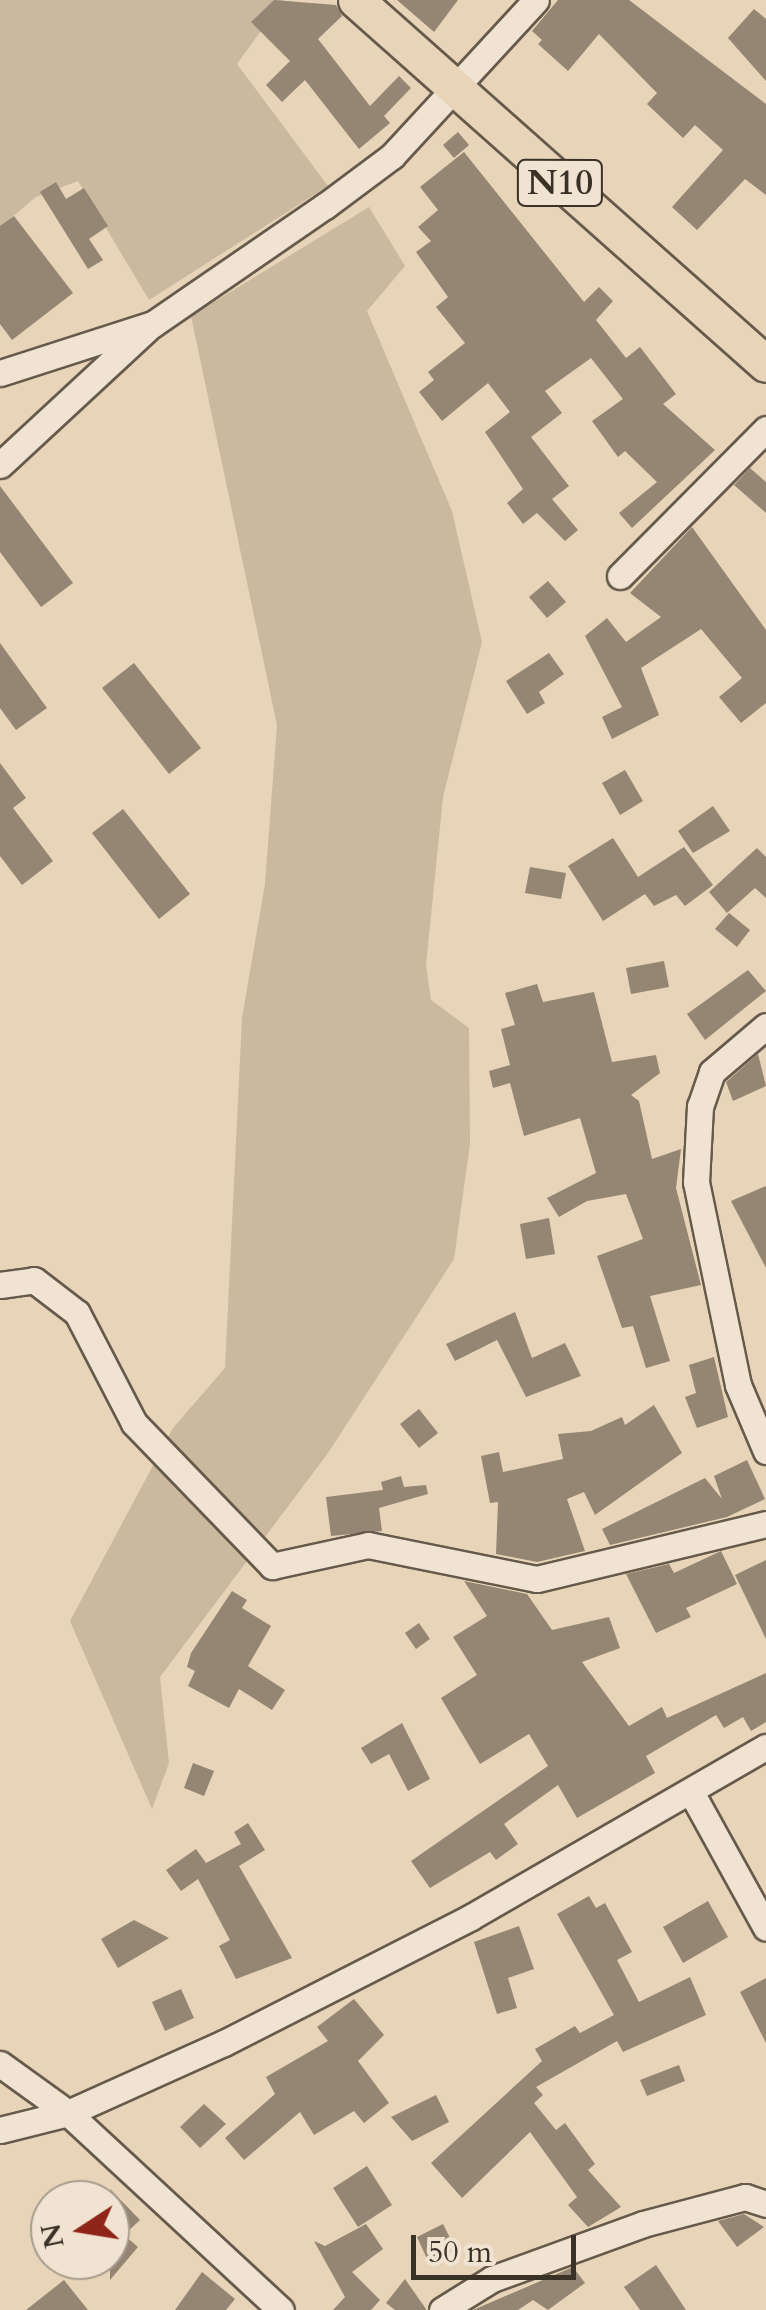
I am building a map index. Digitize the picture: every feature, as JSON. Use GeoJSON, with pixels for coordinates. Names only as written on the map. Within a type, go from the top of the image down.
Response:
{"type":"FeatureCollection","features":[{"type":"Feature","properties":{"kind":"highway","name":"N10"},"geometry":{"type":"LineString","coordinates":[[356,0],[454,93],[766,364]]}},
{"type":"Feature","properties":{"kind":"street"},"geometry":{"type":"LineString","coordinates":[[0,465],[153,324],[392,156],[536,0]]}},
{"type":"Feature","properties":{"kind":"street"},"geometry":{"type":"LineString","coordinates":[[0,373],[153,324]]}},
{"type":"Feature","properties":{"kind":"street"},"geometry":{"type":"LineString","coordinates":[[620,576],[766,429]]}},
{"type":"Feature","properties":{"kind":"street"},"geometry":{"type":"LineString","coordinates":[[766,1026],[712,1072],[696,1144],[696,1182],[717,1298],[738,1384],[766,1451]]}},
{"type":"Feature","properties":{"kind":"street"},"geometry":{"type":"LineString","coordinates":[[0,1285],[34,1280],[76,1313],[134,1423],[272,1566],[368,1545],[537,1579],[766,1524]]}},
{"type":"Feature","properties":{"kind":"street"},"geometry":{"type":"LineString","coordinates":[[0,2130],[68,2113],[139,2084],[472,1917],[766,1747]]}},
{"type":"Feature","properties":{"kind":"street"},"geometry":{"type":"LineString","coordinates":[[691,1792],[766,1928]]}},
{"type":"Feature","properties":{"kind":"street"},"geometry":{"type":"LineString","coordinates":[[0,2064],[68,2113],[281,2310]]}},
{"type":"Feature","properties":{"kind":"street"},"geometry":{"type":"LineString","coordinates":[[442,2310],[492,2279],[643,2224],[745,2196],[766,2204]]}},
{"type":"Feature","properties":{"kind":"shaded area"},"geometry":{"type":"Polygon","coordinates":[[[0,0],[283,0],[237,64],[328,186],[149,300],[78,181],[36,197],[0,227],[0,0]]]}},
{"type":"Feature","properties":{"kind":"shaded area"},"geometry":{"type":"Polygon","coordinates":[[[369,207],[405,266],[367,311],[452,511],[482,642],[443,797],[426,965],[431,1000],[469,1028],[470,1144],[454,1259],[328,1453],[160,1677],[169,1763],[152,1809],[70,1621],[173,1428],[225,1368],[242,1018],[265,884],[277,725],[191,316],[369,207]]]}},
{"type":"Feature","properties":{"kind":"building"},"geometry":{"type":"Polygon","coordinates":[[[274,0],[336,5],[342,16],[318,39],[370,106],[399,76],[411,88],[384,116],[390,123],[359,149],[305,80],[282,102],[266,85],[290,61],[251,22],[274,0]]]}},
{"type":"Feature","properties":{"kind":"building"},"geometry":{"type":"Polygon","coordinates":[[[397,0],[458,0],[434,32],[397,0]]]}},
{"type":"Feature","properties":{"kind":"building"},"geometry":{"type":"Polygon","coordinates":[[[558,0],[629,0],[766,104],[766,195],[745,179],[697,230],[672,207],[723,150],[695,125],[683,138],[647,104],[657,93],[599,34],[568,71],[538,44],[542,40],[532,31],[558,0]]]}},
{"type":"Feature","properties":{"kind":"building"},"geometry":{"type":"Polygon","coordinates":[[[754,9],[766,19],[766,81],[728,38],[754,9]]]}},
{"type":"Feature","properties":{"kind":"building"},"geometry":{"type":"Polygon","coordinates":[[[458,132],[469,145],[454,158],[443,145],[458,132]]]}},
{"type":"Feature","properties":{"kind":"building"},"geometry":{"type":"Polygon","coordinates":[[[464,152],[584,302],[599,287],[613,301],[596,320],[626,358],[640,347],[676,394],[663,404],[715,450],[632,528],[619,513],[657,482],[625,451],[618,457],[592,421],[623,399],[591,358],[545,391],[562,413],[531,437],[569,486],[552,499],[578,530],[565,541],[537,513],[523,524],[507,503],[523,489],[485,432],[510,412],[488,383],[442,421],[419,392],[434,380],[428,372],[465,343],[436,307],[448,297],[416,252],[431,241],[418,227],[438,210],[420,187],[464,152]]]}},
{"type":"Feature","properties":{"kind":"building"},"geometry":{"type":"Polygon","coordinates":[[[56,182],[66,199],[84,188],[108,226],[89,239],[103,260],[88,269],[40,192],[56,182]]]}},
{"type":"Feature","properties":{"kind":"building"},"geometry":{"type":"Polygon","coordinates":[[[14,216],[73,293],[12,340],[0,324],[0,226],[14,216]]]}},
{"type":"Feature","properties":{"kind":"building"},"geometry":{"type":"Polygon","coordinates":[[[750,468],[766,482],[766,513],[734,485],[750,468]]]}},
{"type":"Feature","properties":{"kind":"building"},"geometry":{"type":"Polygon","coordinates":[[[0,486],[73,583],[41,607],[0,552],[0,486]]]}},
{"type":"Feature","properties":{"kind":"building"},"geometry":{"type":"Polygon","coordinates":[[[692,527],[766,630],[766,703],[741,723],[719,697],[742,678],[701,629],[641,668],[659,715],[612,739],[602,717],[622,707],[585,636],[607,618],[626,642],[661,617],[630,593],[692,527]]]}},
{"type":"Feature","properties":{"kind":"building"},"geometry":{"type":"Polygon","coordinates":[[[548,581],[566,602],[547,618],[529,597],[548,581]]]}},
{"type":"Feature","properties":{"kind":"building"},"geometry":{"type":"Polygon","coordinates":[[[0,643],[47,708],[16,730],[0,708],[0,643]]]}},
{"type":"Feature","properties":{"kind":"building"},"geometry":{"type":"Polygon","coordinates":[[[549,653],[564,674],[539,692],[545,703],[527,714],[506,681],[549,653]]]}},
{"type":"Feature","properties":{"kind":"building"},"geometry":{"type":"Polygon","coordinates":[[[134,663],[201,748],[169,774],[102,688],[134,663]]]}},
{"type":"Feature","properties":{"kind":"building"},"geometry":{"type":"Polygon","coordinates":[[[0,763],[26,798],[13,808],[53,861],[22,885],[0,856],[0,763]]]}},
{"type":"Feature","properties":{"kind":"building"},"geometry":{"type":"Polygon","coordinates":[[[625,770],[643,801],[620,815],[602,783],[625,770]]]}},
{"type":"Feature","properties":{"kind":"building"},"geometry":{"type":"Polygon","coordinates":[[[713,806],[730,831],[693,853],[678,831],[713,806]]]}},
{"type":"Feature","properties":{"kind":"building"},"geometry":{"type":"Polygon","coordinates":[[[123,809],[190,894],[159,919],[92,833],[123,809]]]}},
{"type":"Feature","properties":{"kind":"building"},"geometry":{"type":"Polygon","coordinates":[[[613,838],[638,877],[684,847],[713,885],[685,906],[676,895],[654,906],[645,894],[603,921],[568,866],[613,838]]]}},
{"type":"Feature","properties":{"kind":"building"},"geometry":{"type":"Polygon","coordinates":[[[757,848],[766,857],[766,898],[755,888],[727,913],[709,892],[757,848]]]}},
{"type":"Feature","properties":{"kind":"building"},"geometry":{"type":"Polygon","coordinates":[[[530,867],[566,873],[561,899],[525,893],[530,867]]]}},
{"type":"Feature","properties":{"kind":"building"},"geometry":{"type":"Polygon","coordinates":[[[729,913],[750,930],[737,947],[715,929],[729,913]]]}},
{"type":"Feature","properties":{"kind":"building"},"geometry":{"type":"Polygon","coordinates":[[[664,961],[669,987],[631,994],[626,968],[664,961]]]}},
{"type":"Feature","properties":{"kind":"building"},"geometry":{"type":"Polygon","coordinates":[[[748,970],[766,991],[705,1040],[687,1014],[748,970]]]}},
{"type":"Feature","properties":{"kind":"building"},"geometry":{"type":"Polygon","coordinates":[[[537,984],[543,1002],[594,992],[612,1062],[656,1055],[660,1073],[631,1095],[639,1101],[652,1159],[681,1149],[676,1188],[701,1285],[650,1296],[670,1361],[646,1368],[633,1326],[622,1328],[597,1256],[643,1239],[626,1194],[587,1201],[559,1217],[547,1198],[596,1173],[580,1118],[524,1136],[510,1083],[493,1088],[489,1071],[510,1065],[501,1029],[515,1025],[505,993],[537,984]]]}},
{"type":"Feature","properties":{"kind":"building"},"geometry":{"type":"Polygon","coordinates":[[[758,1054],[766,1086],[733,1101],[726,1082],[758,1054]]]}},
{"type":"Feature","properties":{"kind":"building"},"geometry":{"type":"Polygon","coordinates":[[[766,1186],[766,1268],[731,1201],[766,1186]]]}},
{"type":"Feature","properties":{"kind":"building"},"geometry":{"type":"Polygon","coordinates":[[[549,1218],[555,1254],[526,1259],[520,1224],[549,1218]]]}},
{"type":"Feature","properties":{"kind":"building"},"geometry":{"type":"Polygon","coordinates":[[[515,1312],[532,1358],[565,1343],[581,1376],[526,1397],[497,1340],[455,1361],[446,1344],[515,1312]]]}},
{"type":"Feature","properties":{"kind":"building"},"geometry":{"type":"Polygon","coordinates":[[[714,1357],[728,1417],[697,1428],[685,1397],[696,1393],[689,1365],[714,1357]]]}},
{"type":"Feature","properties":{"kind":"building"},"geometry":{"type":"Polygon","coordinates":[[[654,1405],[682,1453],[595,1515],[584,1492],[567,1499],[585,1551],[537,1562],[496,1554],[498,1502],[490,1503],[481,1456],[499,1452],[503,1472],[563,1459],[558,1434],[591,1431],[622,1417],[625,1425],[654,1405]]]}},
{"type":"Feature","properties":{"kind":"building"},"geometry":{"type":"Polygon","coordinates":[[[419,1409],[438,1433],[419,1448],[400,1424],[419,1409]]]}},
{"type":"Feature","properties":{"kind":"building"},"geometry":{"type":"Polygon","coordinates":[[[747,1460],[765,1499],[727,1517],[610,1545],[602,1529],[705,1478],[722,1499],[714,1476],[747,1460]]]}},
{"type":"Feature","properties":{"kind":"building"},"geometry":{"type":"Polygon","coordinates":[[[401,1476],[404,1487],[426,1485],[428,1494],[379,1508],[382,1531],[331,1536],[326,1497],[383,1490],[381,1482],[401,1476]]]}},
{"type":"Feature","properties":{"kind":"building"},"geometry":{"type":"Polygon","coordinates":[[[721,1551],[737,1584],[686,1608],[691,1617],[656,1633],[626,1574],[669,1564],[674,1573],[721,1551]]]}},
{"type":"Feature","properties":{"kind":"building"},"geometry":{"type":"Polygon","coordinates":[[[766,1560],[766,1639],[735,1575],[766,1560]]]}},
{"type":"Feature","properties":{"kind":"building"},"geometry":{"type":"Polygon","coordinates":[[[464,1581],[527,1594],[552,1630],[609,1617],[620,1648],[582,1662],[629,1726],[662,1707],[667,1718],[766,1673],[766,1722],[751,1731],[743,1717],[724,1728],[716,1715],[646,1756],[655,1773],[577,1818],[558,1785],[504,1824],[518,1844],[496,1860],[490,1852],[430,1888],[411,1861],[548,1766],[529,1734],[480,1764],[441,1698],[477,1675],[453,1637],[487,1616],[464,1581]]]}},
{"type":"Feature","properties":{"kind":"building"},"geometry":{"type":"Polygon","coordinates":[[[232,1591],[247,1600],[242,1608],[271,1626],[248,1666],[285,1690],[272,1710],[239,1689],[229,1708],[188,1686],[195,1671],[187,1667],[191,1653],[232,1591]]]}},
{"type":"Feature","properties":{"kind":"building"},"geometry":{"type":"Polygon","coordinates":[[[419,1623],[430,1639],[416,1649],[405,1633],[419,1623]]]}},
{"type":"Feature","properties":{"kind":"building"},"geometry":{"type":"Polygon","coordinates":[[[402,1723],[430,1779],[408,1791],[389,1754],[371,1764],[361,1748],[402,1723]]]}},
{"type":"Feature","properties":{"kind":"building"},"geometry":{"type":"Polygon","coordinates":[[[193,1763],[214,1771],[204,1796],[184,1788],[193,1763]]]}},
{"type":"Feature","properties":{"kind":"building"},"geometry":{"type":"Polygon","coordinates":[[[248,1823],[265,1850],[239,1866],[292,1958],[236,1979],[219,1946],[230,1940],[198,1879],[181,1891],[166,1870],[196,1849],[206,1863],[241,1844],[234,1832],[248,1823]]]}},
{"type":"Feature","properties":{"kind":"building"},"geometry":{"type":"Polygon","coordinates":[[[589,1896],[596,1908],[605,1903],[632,1952],[617,1960],[639,2002],[690,1977],[706,2015],[623,2052],[617,2041],[536,2087],[543,2095],[534,2103],[556,2130],[565,2123],[595,2164],[588,2170],[621,2207],[588,2227],[568,2205],[577,2197],[530,2132],[462,2198],[431,2163],[542,2061],[535,2049],[575,2026],[580,2033],[614,2015],[557,1914],[589,1896]]]}},
{"type":"Feature","properties":{"kind":"building"},"geometry":{"type":"Polygon","coordinates":[[[708,1901],[728,1937],[683,1963],[663,1927],[708,1901]]]}},
{"type":"Feature","properties":{"kind":"building"},"geometry":{"type":"Polygon","coordinates":[[[134,1920],[169,1938],[118,1968],[101,1939],[134,1920]]]}},
{"type":"Feature","properties":{"kind":"building"},"geometry":{"type":"Polygon","coordinates":[[[519,1926],[534,1969],[508,1978],[517,2008],[497,2014],[474,1942],[519,1926]]]}},
{"type":"Feature","properties":{"kind":"building"},"geometry":{"type":"Polygon","coordinates":[[[766,1978],[766,2043],[740,1992],[766,1978]]]}},
{"type":"Feature","properties":{"kind":"building"},"geometry":{"type":"Polygon","coordinates":[[[181,1989],[194,2018],[165,2031],[152,2002],[181,1989]]]}},
{"type":"Feature","properties":{"kind":"building"},"geometry":{"type":"Polygon","coordinates":[[[354,1999],[384,2035],[358,2061],[389,2103],[364,2123],[354,2111],[314,2135],[300,2112],[244,2160],[225,2138],[275,2094],[266,2077],[328,2041],[317,2027],[354,1999]]]}},
{"type":"Feature","properties":{"kind":"building"},"geometry":{"type":"Polygon","coordinates":[[[679,2065],[685,2081],[647,2096],[640,2080],[679,2065]]]}},
{"type":"Feature","properties":{"kind":"building"},"geometry":{"type":"Polygon","coordinates":[[[436,2095],[449,2122],[412,2141],[391,2117],[436,2095]]]}},
{"type":"Feature","properties":{"kind":"building"},"geometry":{"type":"Polygon","coordinates":[[[204,2104],[226,2124],[200,2148],[180,2127],[204,2104]]]}},
{"type":"Feature","properties":{"kind":"building"},"geometry":{"type":"Polygon","coordinates":[[[367,2166],[392,2205],[358,2227],[333,2188],[367,2166]]]}},
{"type":"Feature","properties":{"kind":"building"},"geometry":{"type":"Polygon","coordinates":[[[130,2210],[140,2220],[130,2229],[130,2210]]]}},
{"type":"Feature","properties":{"kind":"building"},"geometry":{"type":"Polygon","coordinates":[[[744,2214],[764,2227],[737,2247],[718,2221],[744,2214]]]}},
{"type":"Feature","properties":{"kind":"building"},"geometry":{"type":"Polygon","coordinates":[[[366,2224],[383,2249],[352,2272],[380,2300],[371,2310],[333,2310],[345,2297],[314,2241],[325,2246],[366,2224]]]}},
{"type":"Feature","properties":{"kind":"building"},"geometry":{"type":"Polygon","coordinates":[[[443,2224],[456,2250],[429,2263],[417,2237],[443,2224]]]}},
{"type":"Feature","properties":{"kind":"building"},"geometry":{"type":"Polygon","coordinates":[[[130,2240],[138,2247],[130,2256],[130,2240]]]}},
{"type":"Feature","properties":{"kind":"building"},"geometry":{"type":"Polygon","coordinates":[[[656,2265],[686,2310],[640,2310],[624,2287],[656,2265]]]}},
{"type":"Feature","properties":{"kind":"building"},"geometry":{"type":"Polygon","coordinates":[[[573,2267],[585,2283],[548,2310],[533,2300],[518,2310],[473,2310],[573,2267]]]}},
{"type":"Feature","properties":{"kind":"building"},"geometry":{"type":"Polygon","coordinates":[[[202,2272],[235,2299],[226,2310],[175,2310],[202,2272]]]}},
{"type":"Feature","properties":{"kind":"building"},"geometry":{"type":"Polygon","coordinates":[[[405,2279],[426,2310],[395,2310],[386,2303],[405,2279]]]}},
{"type":"Feature","properties":{"kind":"building"},"geometry":{"type":"Polygon","coordinates":[[[64,2280],[88,2310],[26,2310],[64,2280]]]}}]}
